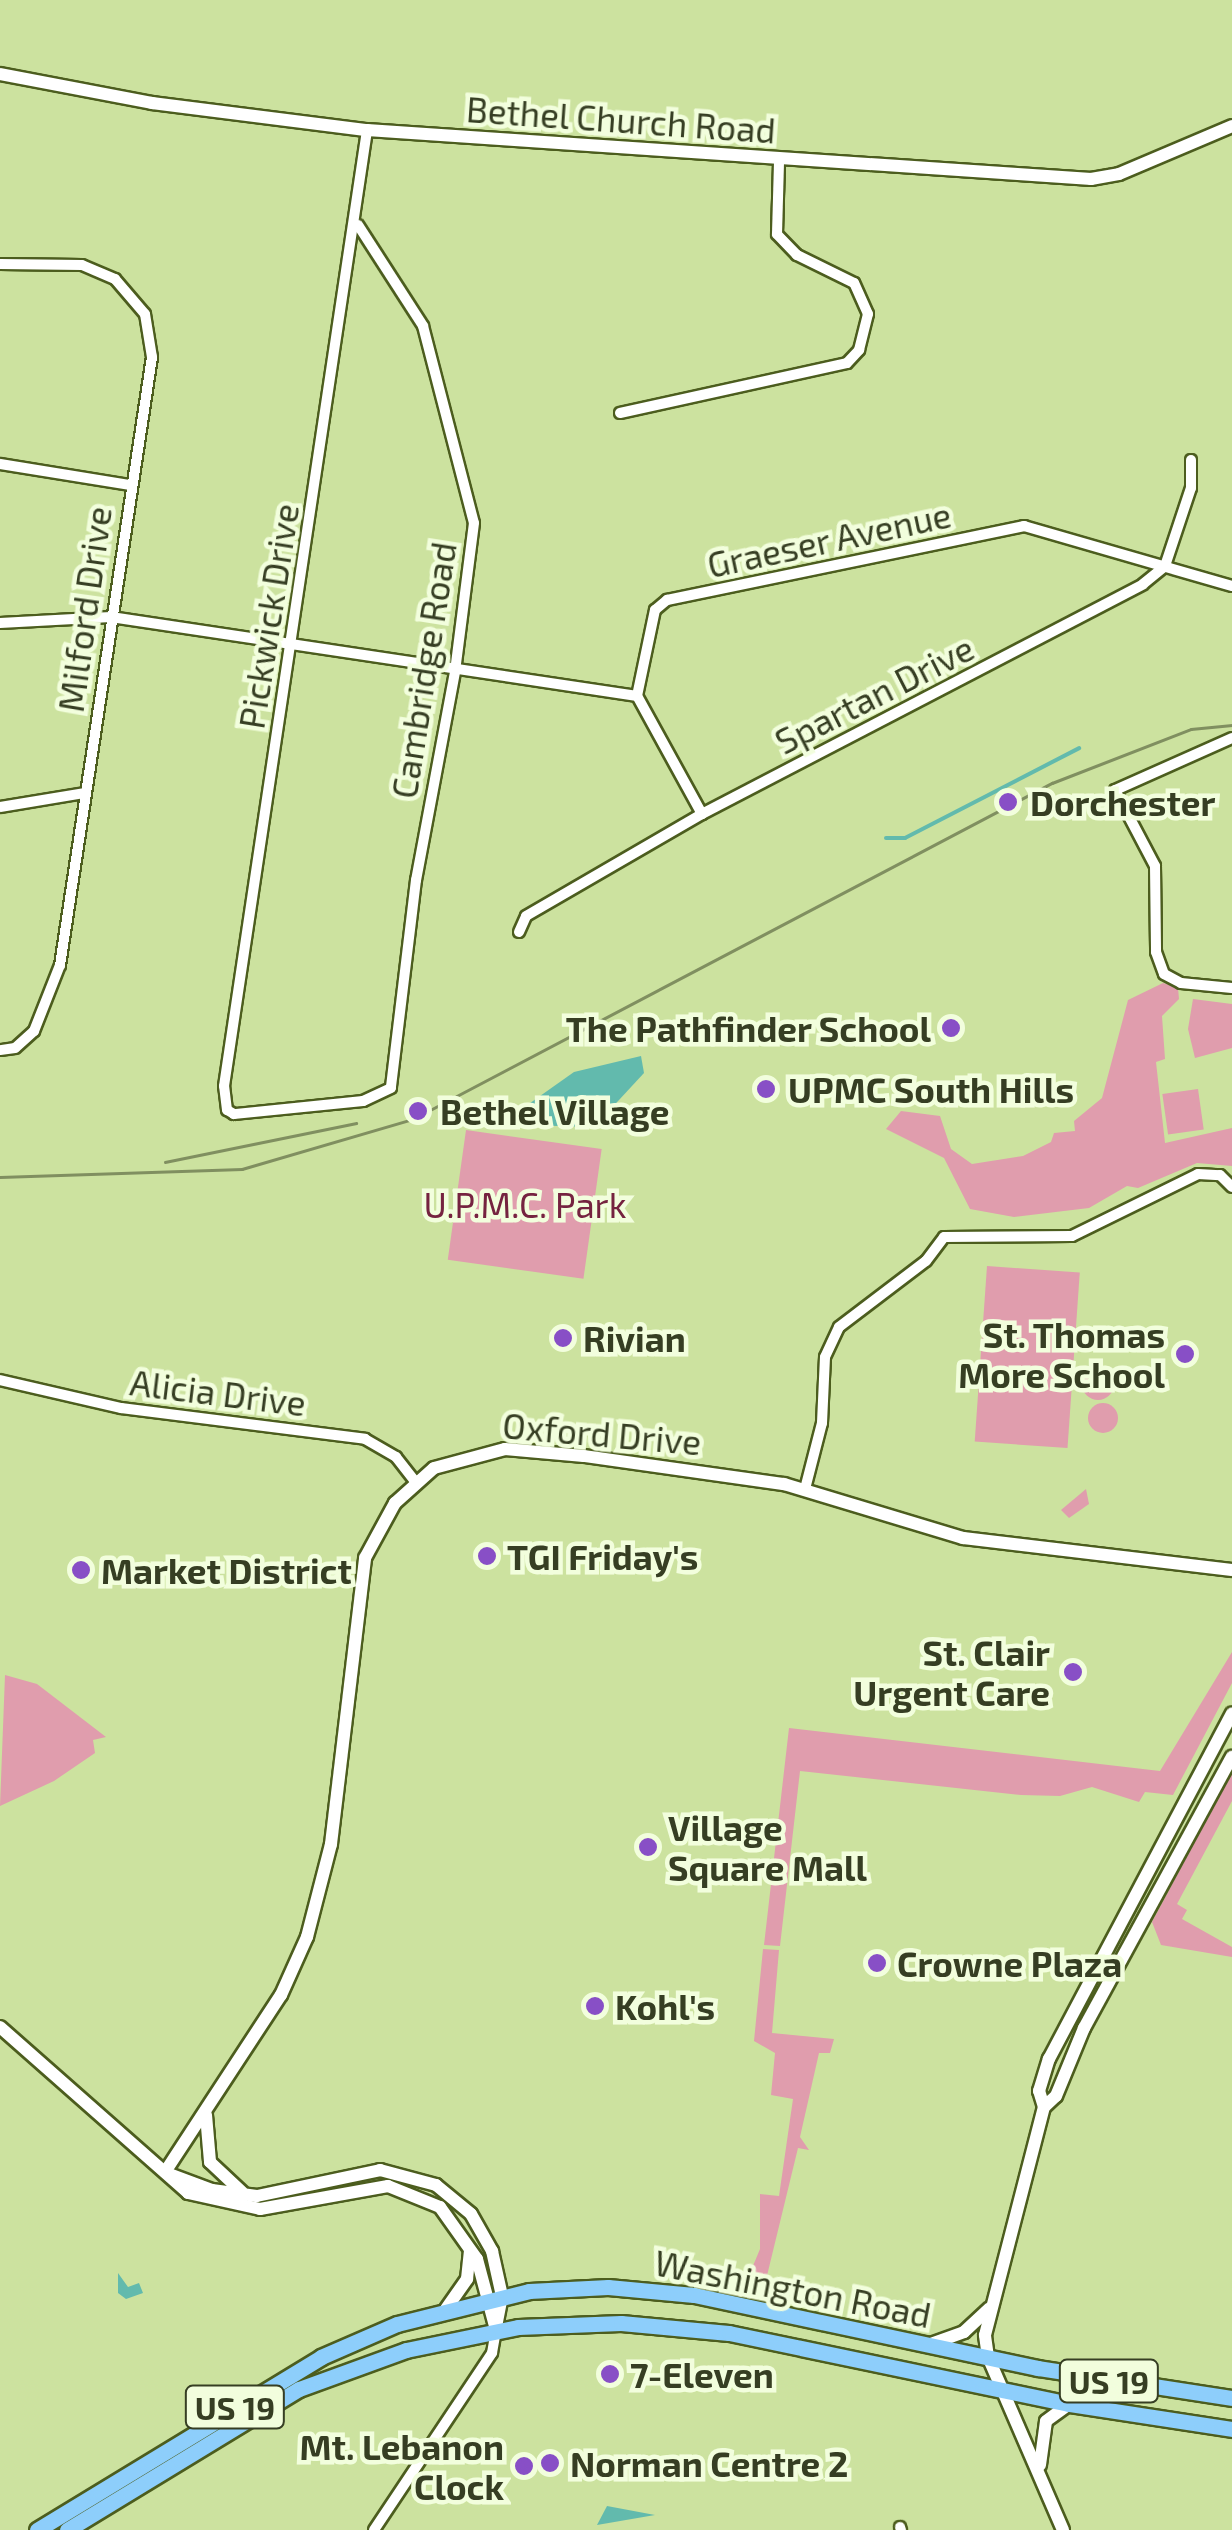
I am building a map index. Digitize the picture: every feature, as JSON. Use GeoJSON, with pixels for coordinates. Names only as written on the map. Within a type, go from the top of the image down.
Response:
{"type":"FeatureCollection","features":[{"type":"Feature","properties":{"kind":"main road","name":"Washington Road"},"geometry":{"type":"LineString","coordinates":[[38,2530],[320,2357],[446,2309],[494,2298],[645,2289],[988,2358],[1232,2398]]}},
{"type":"Feature","properties":{"kind":"main road","name":"Washington Road"},"geometry":{"type":"LineString","coordinates":[[68,2530],[299,2389],[406,2350],[496,2330],[614,2324],[697,2329],[1070,2404],[1232,2429]]}},
{"type":"Feature","properties":{"kind":"street","name":"Bethel Church Road"},"geometry":{"type":"LineString","coordinates":[[0,74],[152,103],[367,130],[779,162],[1091,179],[1119,174],[1232,126]]}},
{"type":"Feature","properties":{"kind":"street","name":"Pickwick Drive"},"geometry":{"type":"LineString","coordinates":[[367,130],[358,225],[224,1086],[226,1110],[298,1110],[364,1101],[391,1088]]}},
{"type":"Feature","properties":{"kind":"street"},"geometry":{"type":"LineString","coordinates":[[620,414],[847,363],[859,350],[868,314],[854,283],[797,256],[777,234],[779,162]]}},
{"type":"Feature","properties":{"kind":"street","name":"Cambridge Road"},"geometry":{"type":"LineString","coordinates":[[358,225],[423,326],[474,523],[455,672],[416,880],[391,1088]]}},
{"type":"Feature","properties":{"kind":"street","name":"Milford Drive"},"geometry":{"type":"LineString","coordinates":[[0,264],[82,265],[134,294],[145,314],[152,356],[48,1009],[34,1032],[15,1048],[0,1050]]}},
{"type":"Feature","properties":{"kind":"street"},"geometry":{"type":"LineString","coordinates":[[1165,566],[1191,488],[1191,460]]}},
{"type":"Feature","properties":{"kind":"street"},"geometry":{"type":"LineString","coordinates":[[0,464],[130,485]]}},
{"type":"Feature","properties":{"kind":"street","name":"Graeser Avenue"},"geometry":{"type":"LineString","coordinates":[[638,696],[655,610],[667,600],[1024,526],[1232,586]]}},
{"type":"Feature","properties":{"kind":"street","name":"Spartan Drive"},"geometry":{"type":"LineString","coordinates":[[519,932],[526,916],[702,814],[1143,584],[1165,566]]}},
{"type":"Feature","properties":{"kind":"street"},"geometry":{"type":"LineString","coordinates":[[0,623],[111,616],[455,672],[638,696],[702,814]]}},
{"type":"Feature","properties":{"kind":"street"},"geometry":{"type":"LineString","coordinates":[[1232,738],[1115,790],[1154,866],[1156,952],[1164,974],[1181,983],[1232,988]]}},
{"type":"Feature","properties":{"kind":"street"},"geometry":{"type":"LineString","coordinates":[[0,808],[85,793]]}},
{"type":"Feature","properties":{"kind":"street"},"geometry":{"type":"LineString","coordinates":[[805,1490],[822,1423],[824,1357],[839,1327],[926,1261],[944,1237],[1072,1236],[1198,1174],[1220,1176],[1232,1187]]}},
{"type":"Feature","properties":{"kind":"street","name":"Alicia Drive"},"geometry":{"type":"LineString","coordinates":[[0,1380],[122,1408],[365,1439],[396,1457],[415,1481]]}},
{"type":"Feature","properties":{"kind":"street","name":"Oxford Drive"},"geometry":{"type":"LineString","coordinates":[[165,2172],[281,1995],[310,1927],[331,1844],[365,1558],[382,1520],[415,1481],[459,1457],[516,1449],[805,1490],[963,1538],[1232,1570]]}},
{"type":"Feature","properties":{"kind":"street"},"geometry":{"type":"LineString","coordinates":[[1044,2108],[1039,2091],[1063,2028],[1232,1714]]}},
{"type":"Feature","properties":{"kind":"street"},"geometry":{"type":"LineString","coordinates":[[1062,2530],[988,2358],[991,2306],[1044,2108],[1056,2096],[1084,2028],[1232,1757]]}},
{"type":"Feature","properties":{"kind":"street"},"geometry":{"type":"LineString","coordinates":[[0,2027],[188,2193],[239,2207],[282,2207],[369,2186],[406,2190],[452,2217],[470,2245],[494,2298]]}},
{"type":"Feature","properties":{"kind":"street"},"geometry":{"type":"LineString","coordinates":[[206,2114],[210,2162],[246,2194]]}},
{"type":"Feature","properties":{"kind":"street"},"geometry":{"type":"LineString","coordinates":[[165,2172],[246,2194],[283,2193],[362,2172],[418,2177],[449,2193],[479,2224],[492,2250],[496,2330],[492,2353],[374,2530]]}},
{"type":"Feature","properties":{"kind":"street"},"geometry":{"type":"LineString","coordinates":[[446,2309],[468,2279],[470,2245]]}},
{"type":"Feature","properties":{"kind":"street"},"geometry":{"type":"LineString","coordinates":[[929,2344],[964,2332],[991,2306]]}},
{"type":"Feature","properties":{"kind":"street"},"geometry":{"type":"LineString","coordinates":[[1039,2472],[1046,2421],[1070,2404]]}},
{"type":"Feature","properties":{"kind":"green space"},"geometry":{"type":"Polygon","coordinates":[[[1163,983],[1178,988],[1179,999],[1162,1016],[1165,1059],[1156,1062],[1165,1143],[1232,1128],[1232,1166],[1197,1163],[1138,1188],[1127,1186],[1089,1208],[1014,1217],[970,1209],[944,1158],[886,1129],[901,1111],[940,1116],[951,1149],[972,1164],[1023,1156],[1051,1142],[1054,1133],[1075,1131],[1074,1121],[1102,1098],[1128,1000],[1163,983]]]}},
{"type":"Feature","properties":{"kind":"green space"},"geometry":{"type":"Polygon","coordinates":[[[1193,999],[1232,1004],[1232,1048],[1195,1058],[1188,1029],[1193,999]]]}},
{"type":"Feature","properties":{"kind":"green space"},"geometry":{"type":"Polygon","coordinates":[[[1198,1089],[1204,1130],[1168,1135],[1162,1094],[1198,1089]]]}},
{"type":"Feature","properties":{"kind":"green space","name":"U.P.M.C. Park"},"geometry":{"type":"Polygon","coordinates":[[[466,1130],[602,1149],[583,1279],[448,1260],[466,1130]]]}},
{"type":"Feature","properties":{"kind":"green space"},"geometry":{"type":"Polygon","coordinates":[[[987,1266],[1080,1272],[1067,1448],[975,1442],[987,1266]]]}},
{"type":"Feature","properties":{"kind":"green space"},"geometry":{"type":"Polygon","coordinates":[[[1098,1368],[1110,1372],[1114,1384],[1110,1396],[1098,1400],[1086,1396],[1082,1384],[1086,1372],[1098,1368]]]}},
{"type":"Feature","properties":{"kind":"green space"},"geometry":{"type":"Polygon","coordinates":[[[1103,1403],[1114,1407],[1118,1418],[1114,1429],[1103,1433],[1092,1429],[1088,1418],[1092,1407],[1103,1403]]]}},
{"type":"Feature","properties":{"kind":"green space"},"geometry":{"type":"Polygon","coordinates":[[[1086,1489],[1089,1504],[1069,1518],[1061,1510],[1086,1489]]]}},
{"type":"Feature","properties":{"kind":"green space"},"geometry":{"type":"Polygon","coordinates":[[[1232,1652],[1232,1683],[1173,1795],[1145,1792],[1139,1802],[1092,1787],[1060,1796],[1021,1795],[800,1771],[780,1946],[764,1945],[789,1728],[1160,1771],[1232,1652]]]}},
{"type":"Feature","properties":{"kind":"green space"},"geometry":{"type":"Polygon","coordinates":[[[5,1675],[37,1684],[106,1737],[93,1740],[95,1753],[54,1781],[0,1806],[5,1675]]]}},
{"type":"Feature","properties":{"kind":"green space"},"geometry":{"type":"Polygon","coordinates":[[[1232,1772],[1232,1801],[1177,1904],[1187,1910],[1182,1919],[1232,1947],[1232,1957],[1161,1945],[1152,1922],[1232,1772]]]}},
{"type":"Feature","properties":{"kind":"green space"},"geometry":{"type":"Polygon","coordinates":[[[763,1949],[779,1950],[772,2033],[834,2039],[830,2053],[819,2053],[800,2137],[809,2150],[798,2148],[764,2288],[750,2273],[760,2249],[760,2194],[779,2196],[793,2099],[771,2095],[775,2053],[754,2041],[763,1949]]]}},
{"type":"Feature","properties":{"kind":"water"},"geometry":{"type":"Polygon","coordinates":[[[641,1056],[644,1073],[594,1127],[523,1125],[516,1113],[574,1072],[641,1056]]]}},
{"type":"Feature","properties":{"kind":"water"},"geometry":{"type":"Polygon","coordinates":[[[118,2273],[128,2287],[139,2283],[143,2293],[126,2299],[118,2293],[118,2273]]]}},
{"type":"Feature","properties":{"kind":"water"},"geometry":{"type":"Polygon","coordinates":[[[607,2506],[655,2515],[597,2525],[607,2506]]]}},
{"type":"Feature","properties":{"kind":"waterway"},"geometry":{"type":"LineString","coordinates":[[886,838],[905,838],[1079,748]]}},
{"type":"Feature","properties":{"kind":"tram line"},"geometry":{"type":"LineString","coordinates":[[0,1177],[242,1169],[413,1119],[1052,783],[1191,729],[1232,725]]}},
{"type":"Feature","properties":{"kind":"tram line"},"geometry":{"type":"LineString","coordinates":[[165,1162],[356,1123]]}},
{"type":"Feature","properties":{"kind":"place","name":"Dorchester"},"geometry":{"type":"Point","coordinates":[1008,802]}},
{"type":"Feature","properties":{"kind":"place","name":"The Pathfinder School"},"geometry":{"type":"Point","coordinates":[951,1028]}},
{"type":"Feature","properties":{"kind":"place","name":"UPMC South Hills"},"geometry":{"type":"Point","coordinates":[766,1089]}},
{"type":"Feature","properties":{"kind":"place","name":"Bethel Village"},"geometry":{"type":"Point","coordinates":[418,1111]}},
{"type":"Feature","properties":{"kind":"place","name":"Rivian"},"geometry":{"type":"Point","coordinates":[563,1338]}},
{"type":"Feature","properties":{"kind":"place","name":"St. Thomas More School"},"geometry":{"type":"Point","coordinates":[1185,1354]}},
{"type":"Feature","properties":{"kind":"place","name":"TGI Friday's"},"geometry":{"type":"Point","coordinates":[487,1556]}},
{"type":"Feature","properties":{"kind":"place","name":"Market District"},"geometry":{"type":"Point","coordinates":[81,1570]}},
{"type":"Feature","properties":{"kind":"place","name":"St. Clair Urgent Care"},"geometry":{"type":"Point","coordinates":[1073,1672]}},
{"type":"Feature","properties":{"kind":"place","name":"Village Square Mall"},"geometry":{"type":"Point","coordinates":[648,1847]}},
{"type":"Feature","properties":{"kind":"place","name":"Crowne Plaza"},"geometry":{"type":"Point","coordinates":[877,1963]}},
{"type":"Feature","properties":{"kind":"place","name":"Kohl's"},"geometry":{"type":"Point","coordinates":[595,2006]}},
{"type":"Feature","properties":{"kind":"place","name":"7-Eleven"},"geometry":{"type":"Point","coordinates":[610,2374]}},
{"type":"Feature","properties":{"kind":"place","name":"Norman Centre 2"},"geometry":{"type":"Point","coordinates":[550,2463]}},
{"type":"Feature","properties":{"kind":"place","name":"Mt. Lebanon Clock"},"geometry":{"type":"Point","coordinates":[524,2466]}}]}
